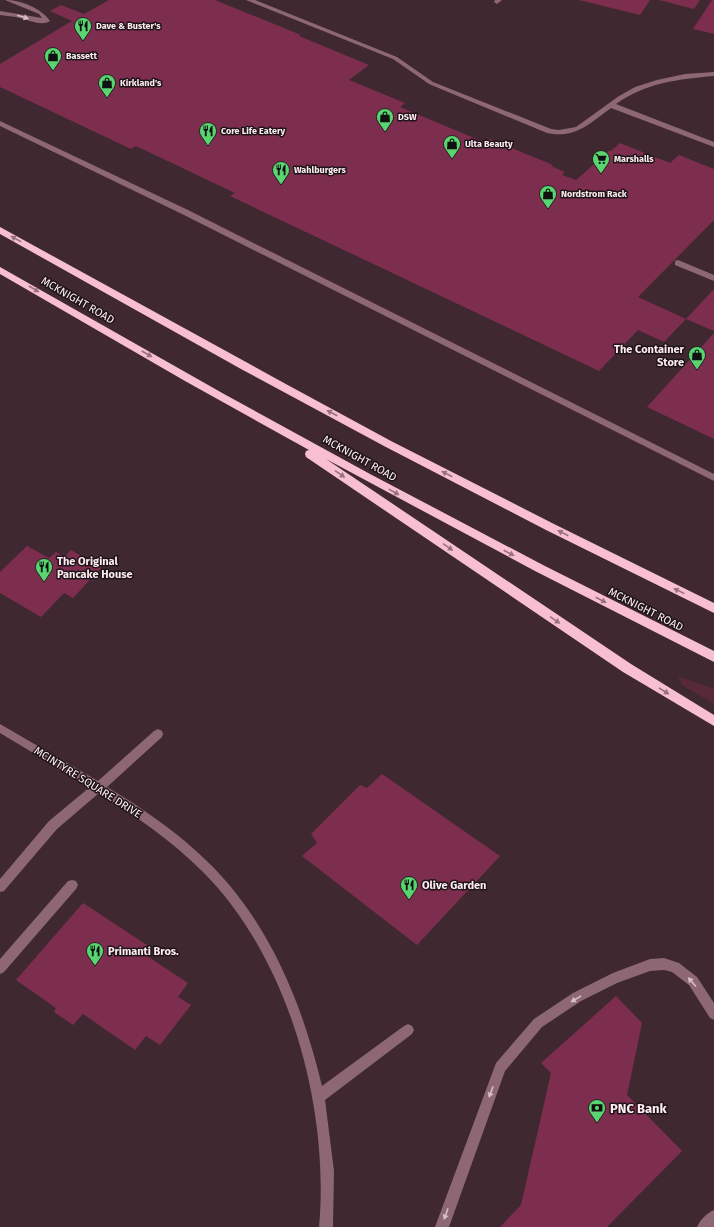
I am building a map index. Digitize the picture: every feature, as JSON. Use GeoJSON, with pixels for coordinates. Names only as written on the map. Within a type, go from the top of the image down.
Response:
{"type":"FeatureCollection","features":[{"type":"Feature","properties":{"kind":"highway","name":"MCKNIGHT ROAD"},"geometry":{"type":"LineString","coordinates":[[0,230],[274,383],[421,461],[593,549],[714,608]]}},
{"type":"Feature","properties":{"kind":"highway","name":"MCKNIGHT ROAD"},"geometry":{"type":"LineString","coordinates":[[0,270],[250,413],[399,494],[552,575],[714,657]]}},
{"type":"Feature","properties":{"kind":"highway"},"geometry":{"type":"LineString","coordinates":[[250,413],[627,668],[714,722]]}},
{"type":"Feature","properties":{"kind":"street"},"geometry":{"type":"LineString","coordinates":[[0,13],[46,21],[41,13],[8,0]]}},
{"type":"Feature","properties":{"kind":"street"},"geometry":{"type":"LineString","coordinates":[[249,0],[395,58],[430,83],[550,131],[559,132],[578,130],[611,105],[637,88],[659,81],[685,76],[714,74]]}},
{"type":"Feature","properties":{"kind":"street"},"geometry":{"type":"LineString","coordinates":[[611,105],[714,145]]}},
{"type":"Feature","properties":{"kind":"street"},"geometry":{"type":"LineString","coordinates":[[0,123],[185,212],[714,478]]}},
{"type":"Feature","properties":{"kind":"street"},"geometry":{"type":"LineString","coordinates":[[678,263],[714,278]]}},
{"type":"Feature","properties":{"kind":"street","name":"MCINTYRE SQUARE DRIVE"},"geometry":{"type":"LineString","coordinates":[[0,728],[128,805],[176,841],[214,877],[240,909],[256,932],[274,964],[289,997],[308,1050],[319,1096],[328,1187],[326,1227]]}},
{"type":"Feature","properties":{"kind":"street"},"geometry":{"type":"LineString","coordinates":[[0,887],[53,825],[125,765],[158,734]]}},
{"type":"Feature","properties":{"kind":"street"},"geometry":{"type":"LineString","coordinates":[[0,968],[72,885]]}},
{"type":"Feature","properties":{"kind":"street"},"geometry":{"type":"LineString","coordinates":[[442,1227],[500,1067],[538,1023],[577,997],[613,979],[650,965],[664,964],[676,967],[693,981],[714,1014]]}},
{"type":"Feature","properties":{"kind":"street"},"geometry":{"type":"LineString","coordinates":[[319,1096],[408,1030]]}},
{"type":"Feature","properties":{"kind":"street"},"geometry":{"type":"LineString","coordinates":[[704,1227],[714,1217]]}},
{"type":"Feature","properties":{"kind":"shaded area"},"geometry":{"type":"Polygon","coordinates":[[[678,676],[714,689],[714,704],[682,685],[678,676]]]}},
{"type":"Feature","properties":{"kind":"building"},"geometry":{"type":"Polygon","coordinates":[[[109,0],[215,0],[369,65],[349,80],[405,103],[400,107],[486,143],[490,139],[553,165],[551,166],[565,172],[562,175],[576,180],[620,143],[670,163],[679,155],[714,169],[714,220],[638,297],[686,319],[664,342],[638,330],[599,371],[230,196],[235,193],[136,146],[131,149],[0,87],[0,64],[72,21],[50,11],[61,5],[84,14],[109,0]]]}},
{"type":"Feature","properties":{"kind":"building"},"geometry":{"type":"Polygon","coordinates":[[[579,0],[650,0],[640,15],[579,0]]]}},
{"type":"Feature","properties":{"kind":"building"},"geometry":{"type":"Polygon","coordinates":[[[659,0],[700,0],[694,9],[659,0]]]}},
{"type":"Feature","properties":{"kind":"building"},"geometry":{"type":"Polygon","coordinates":[[[712,0],[714,0],[714,34],[693,29],[712,0]]]}},
{"type":"Feature","properties":{"kind":"building","name":"The Container Store"},"geometry":{"type":"Polygon","coordinates":[[[714,289],[714,331],[686,319],[714,289]]]}},
{"type":"Feature","properties":{"kind":"building","name":"The Container Store"},"geometry":{"type":"Polygon","coordinates":[[[714,333],[714,439],[647,407],[714,333]]]}},
{"type":"Feature","properties":{"kind":"building","name":"The Original Pancake House"},"geometry":{"type":"Polygon","coordinates":[[[27,546],[49,558],[56,552],[64,557],[71,550],[101,568],[73,598],[64,593],[41,617],[0,593],[0,572],[27,546]]]}},
{"type":"Feature","properties":{"kind":"building","name":"Olive Garden"},"geometry":{"type":"Polygon","coordinates":[[[382,774],[500,856],[417,945],[302,856],[317,843],[311,834],[360,785],[367,788],[382,774]]]}},
{"type":"Feature","properties":{"kind":"building","name":"Primanti Bros."},"geometry":{"type":"Polygon","coordinates":[[[83,903],[147,945],[141,952],[188,983],[178,997],[191,1005],[160,1045],[146,1036],[135,1050],[83,1014],[73,1025],[54,1012],[56,1008],[16,980],[83,903]]]}},
{"type":"Feature","properties":{"kind":"building","name":"PNC Bank"},"geometry":{"type":"Polygon","coordinates":[[[616,996],[642,1023],[627,1095],[682,1151],[607,1227],[500,1227],[521,1205],[551,1073],[541,1063],[616,996]]]}},
{"type":"Feature","properties":{"kind":"place","name":"Dave & Buster's"},"geometry":{"type":"Point","coordinates":[83,41]}},
{"type":"Feature","properties":{"kind":"place","name":"Bassett"},"geometry":{"type":"Point","coordinates":[53,71]}},
{"type":"Feature","properties":{"kind":"place","name":"Kirkland's"},"geometry":{"type":"Point","coordinates":[107,98]}},
{"type":"Feature","properties":{"kind":"place","name":"DSW"},"geometry":{"type":"Point","coordinates":[385,132]}},
{"type":"Feature","properties":{"kind":"place","name":"Core Life Eatery"},"geometry":{"type":"Point","coordinates":[208,146]}},
{"type":"Feature","properties":{"kind":"place","name":"Ulta Beauty"},"geometry":{"type":"Point","coordinates":[452,159]}},
{"type":"Feature","properties":{"kind":"place","name":"Marshalls"},"geometry":{"type":"Point","coordinates":[601,174]}},
{"type":"Feature","properties":{"kind":"place","name":"Wahlburgers"},"geometry":{"type":"Point","coordinates":[281,185]}},
{"type":"Feature","properties":{"kind":"place","name":"Nordstrom Rack"},"geometry":{"type":"Point","coordinates":[548,209]}},
{"type":"Feature","properties":{"kind":"place","name":"The Container Store"},"geometry":{"type":"Point","coordinates":[697,370]}},
{"type":"Feature","properties":{"kind":"place","name":"The Original Pancake House"},"geometry":{"type":"Point","coordinates":[44,582]}},
{"type":"Feature","properties":{"kind":"place","name":"Olive Garden"},"geometry":{"type":"Point","coordinates":[409,900]}},
{"type":"Feature","properties":{"kind":"place","name":"Primanti Bros."},"geometry":{"type":"Point","coordinates":[95,966]}},
{"type":"Feature","properties":{"kind":"place","name":"PNC Bank"},"geometry":{"type":"Point","coordinates":[597,1123]}}]}
